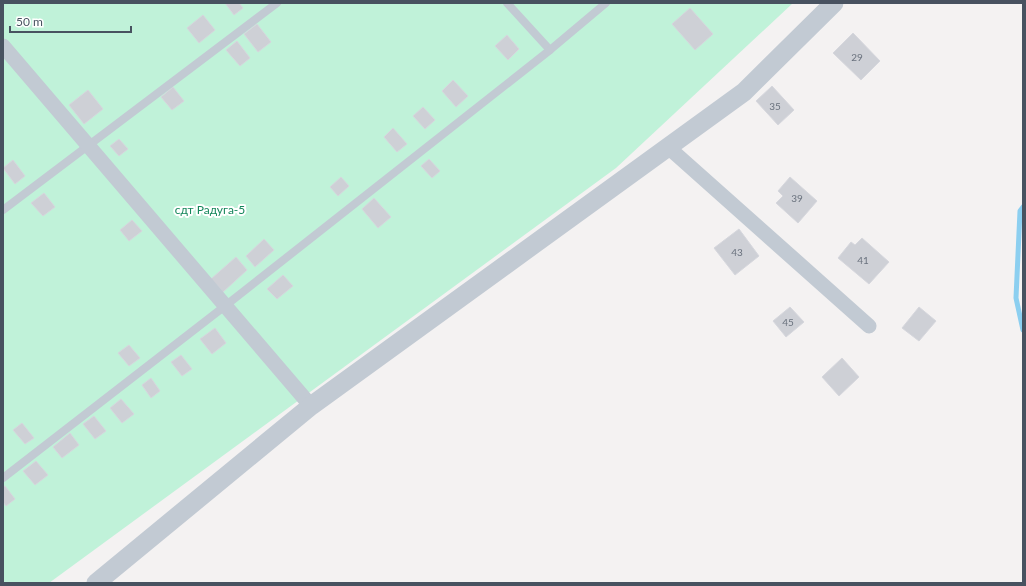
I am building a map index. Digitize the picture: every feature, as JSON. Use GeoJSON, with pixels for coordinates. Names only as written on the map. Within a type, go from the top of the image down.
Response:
{"type":"FeatureCollection","features":[{"type":"Feature","properties":{"kind":"street"},"geometry":{"type":"LineString","coordinates":[[96,583],[310,406],[744,92],[834,3]]}},
{"type":"Feature","properties":{"kind":"street"},"geometry":{"type":"LineString","coordinates":[[3,46],[310,406]]}},
{"type":"Feature","properties":{"kind":"street"},"geometry":{"type":"LineString","coordinates":[[668,147],[869,326]]}},
{"type":"Feature","properties":{"kind":"lane"},"geometry":{"type":"LineString","coordinates":[[3,210],[277,3]]}},
{"type":"Feature","properties":{"kind":"lane"},"geometry":{"type":"LineString","coordinates":[[507,3],[550,50]]}},
{"type":"Feature","properties":{"kind":"lane"},"geometry":{"type":"LineString","coordinates":[[3,478],[225,306],[550,50],[606,3]]}},
{"type":"Feature","properties":{"kind":"green space","name":"сдт Радуга-5"},"geometry":{"type":"Polygon","coordinates":[[[3,3],[793,3],[616,168],[49,583],[3,583],[3,3]]]}},
{"type":"Feature","properties":{"kind":"building"},"geometry":{"type":"Polygon","coordinates":[[[225,3],[239,3],[243,8],[234,15],[225,3]]]}},
{"type":"Feature","properties":{"kind":"building"},"geometry":{"type":"Polygon","coordinates":[[[690,8],[713,34],[695,50],[672,24],[690,8]]]}},
{"type":"Feature","properties":{"kind":"building"},"geometry":{"type":"Polygon","coordinates":[[[203,15],[215,30],[199,43],[187,28],[203,15]]]}},
{"type":"Feature","properties":{"kind":"building"},"geometry":{"type":"Polygon","coordinates":[[[257,24],[271,42],[258,52],[244,34],[257,24]]]}},
{"type":"Feature","properties":{"kind":"building"},"geometry":{"type":"Polygon","coordinates":[[[853,33],[880,61],[861,80],[833,53],[853,33]]]}},
{"type":"Feature","properties":{"kind":"building"},"geometry":{"type":"Polygon","coordinates":[[[507,35],[519,49],[508,60],[495,46],[507,35]]]}},
{"type":"Feature","properties":{"kind":"building"},"geometry":{"type":"Polygon","coordinates":[[[237,41],[250,58],[240,66],[226,50],[237,41]]]}},
{"type":"Feature","properties":{"kind":"building"},"geometry":{"type":"Polygon","coordinates":[[[453,80],[468,96],[456,107],[442,91],[453,80]]]}},
{"type":"Feature","properties":{"kind":"building"},"geometry":{"type":"Polygon","coordinates":[[[772,86],[794,110],[778,125],[756,101],[772,86]]]}},
{"type":"Feature","properties":{"kind":"building"},"geometry":{"type":"Polygon","coordinates":[[[173,87],[184,101],[172,110],[161,97],[173,87]]]}},
{"type":"Feature","properties":{"kind":"building"},"geometry":{"type":"Polygon","coordinates":[[[88,90],[103,109],[84,124],[69,105],[88,90]]]}},
{"type":"Feature","properties":{"kind":"building"},"geometry":{"type":"Polygon","coordinates":[[[423,107],[435,120],[425,129],[413,116],[423,107]]]}},
{"type":"Feature","properties":{"kind":"building"},"geometry":{"type":"Polygon","coordinates":[[[393,128],[407,144],[397,152],[384,137],[393,128]]]}},
{"type":"Feature","properties":{"kind":"building"},"geometry":{"type":"Polygon","coordinates":[[[119,139],[128,149],[119,156],[110,146],[119,139]]]}},
{"type":"Feature","properties":{"kind":"building"},"geometry":{"type":"Polygon","coordinates":[[[429,159],[440,171],[432,178],[421,166],[429,159]]]}},
{"type":"Feature","properties":{"kind":"building"},"geometry":{"type":"Polygon","coordinates":[[[13,160],[25,176],[15,184],[3,168],[13,160]]]}},
{"type":"Feature","properties":{"kind":"building"},"geometry":{"type":"Polygon","coordinates":[[[341,177],[349,186],[338,196],[330,187],[341,177]]]}},
{"type":"Feature","properties":{"kind":"building"},"geometry":{"type":"Polygon","coordinates":[[[790,177],[817,201],[798,223],[776,203],[783,196],[778,191],[790,177]]]}},
{"type":"Feature","properties":{"kind":"building"},"geometry":{"type":"Polygon","coordinates":[[[44,193],[55,207],[43,216],[31,203],[44,193]]]}},
{"type":"Feature","properties":{"kind":"building"},"geometry":{"type":"Polygon","coordinates":[[[374,198],[391,217],[378,228],[362,209],[374,198]]]}},
{"type":"Feature","properties":{"kind":"building"},"geometry":{"type":"Polygon","coordinates":[[[132,220],[142,231],[129,241],[120,230],[132,220]]]}},
{"type":"Feature","properties":{"kind":"building"},"geometry":{"type":"Polygon","coordinates":[[[739,229],[759,256],[735,275],[714,248],[739,229]]]}},
{"type":"Feature","properties":{"kind":"building"},"geometry":{"type":"Polygon","coordinates":[[[862,238],[889,262],[869,284],[838,258],[851,242],[855,245],[862,238]]]}},
{"type":"Feature","properties":{"kind":"building"},"geometry":{"type":"Polygon","coordinates":[[[264,239],[274,250],[255,267],[246,256],[264,239]]]}},
{"type":"Feature","properties":{"kind":"building"},"geometry":{"type":"Polygon","coordinates":[[[236,257],[247,270],[223,292],[211,279],[236,257]]]}},
{"type":"Feature","properties":{"kind":"building"},"geometry":{"type":"Polygon","coordinates":[[[283,275],[293,286],[277,299],[267,289],[283,275]]]}},
{"type":"Feature","properties":{"kind":"building"},"geometry":{"type":"Polygon","coordinates":[[[790,307],[804,322],[786,337],[773,321],[790,307]]]}},
{"type":"Feature","properties":{"kind":"building"},"geometry":{"type":"Polygon","coordinates":[[[919,307],[936,321],[919,341],[902,328],[919,307]]]}},
{"type":"Feature","properties":{"kind":"building"},"geometry":{"type":"Polygon","coordinates":[[[215,328],[226,343],[212,354],[200,339],[215,328]]]}},
{"type":"Feature","properties":{"kind":"building"},"geometry":{"type":"Polygon","coordinates":[[[129,345],[140,358],[129,366],[118,353],[129,345]]]}},
{"type":"Feature","properties":{"kind":"building"},"geometry":{"type":"Polygon","coordinates":[[[181,355],[192,369],[182,376],[171,362],[181,355]]]}},
{"type":"Feature","properties":{"kind":"building"},"geometry":{"type":"Polygon","coordinates":[[[842,358],[859,377],[839,396],[822,377],[842,358]]]}},
{"type":"Feature","properties":{"kind":"building"},"geometry":{"type":"Polygon","coordinates":[[[151,378],[160,391],[151,398],[142,385],[151,378]]]}},
{"type":"Feature","properties":{"kind":"building"},"geometry":{"type":"Polygon","coordinates":[[[121,399],[134,414],[122,423],[110,408],[121,399]]]}},
{"type":"Feature","properties":{"kind":"building"},"geometry":{"type":"Polygon","coordinates":[[[94,416],[106,431],[95,439],[83,424],[94,416]]]}},
{"type":"Feature","properties":{"kind":"building"},"geometry":{"type":"Polygon","coordinates":[[[22,423],[34,438],[25,444],[13,430],[22,423]]]}},
{"type":"Feature","properties":{"kind":"building"},"geometry":{"type":"Polygon","coordinates":[[[70,433],[79,445],[62,458],[53,447],[70,433]]]}},
{"type":"Feature","properties":{"kind":"building"},"geometry":{"type":"Polygon","coordinates":[[[36,461],[48,475],[35,485],[23,471],[36,461]]]}},
{"type":"Feature","properties":{"kind":"building"},"geometry":{"type":"Polygon","coordinates":[[[5,486],[15,499],[6,506],[3,502],[3,487],[5,486]]]}},
{"type":"Feature","properties":{"kind":"waterway"},"geometry":{"type":"LineString","coordinates":[[1023,207],[1020,211],[1016,298],[1023,330]]}}]}
